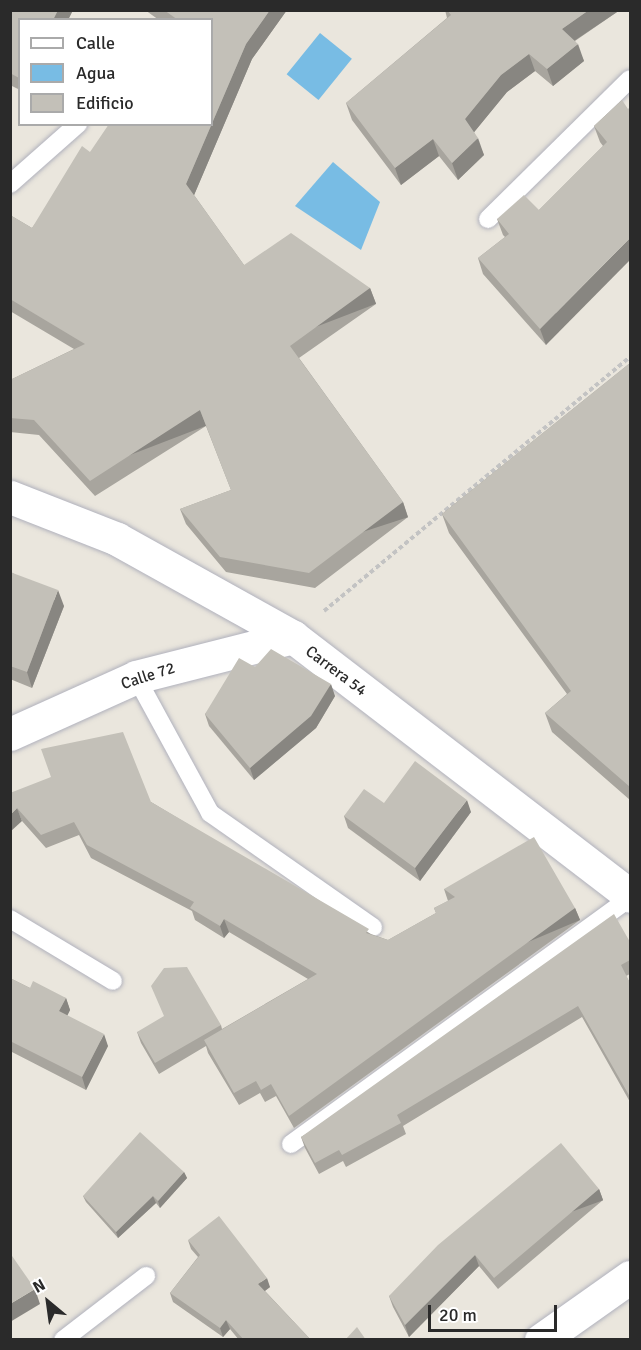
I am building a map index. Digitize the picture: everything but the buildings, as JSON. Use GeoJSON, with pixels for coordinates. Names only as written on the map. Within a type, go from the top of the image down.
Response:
{"type":"FeatureCollection","features":[{"type":"Feature","properties":{"kind":"street","name":"Carrera 54"},"geometry":{"type":"LineString","coordinates":[[10,497],[117,539],[293,637],[630,897]]}},
{"type":"Feature","properties":{"kind":"street","name":"Calle 72"},"geometry":{"type":"LineString","coordinates":[[10,734],[136,677],[293,637]]}},
{"type":"Feature","properties":{"kind":"street"},"geometry":{"type":"LineString","coordinates":[[541,1340],[630,1277]]}},
{"type":"Feature","properties":{"kind":"lane"},"geometry":{"type":"LineString","coordinates":[[488,219],[630,79]]}},
{"type":"Feature","properties":{"kind":"lane"},"geometry":{"type":"LineString","coordinates":[[10,184],[76,126]]}},
{"type":"Feature","properties":{"kind":"lane"},"geometry":{"type":"LineString","coordinates":[[136,677],[210,813],[373,927]]}},
{"type":"Feature","properties":{"kind":"lane"},"geometry":{"type":"LineString","coordinates":[[291,1144],[630,897]]}},
{"type":"Feature","properties":{"kind":"lane"},"geometry":{"type":"LineString","coordinates":[[10,919],[113,981]]}},
{"type":"Feature","properties":{"kind":"lane"},"geometry":{"type":"LineString","coordinates":[[63,1340],[146,1276]]}},
{"type":"Feature","properties":{"kind":"path"},"geometry":{"type":"LineString","coordinates":[[293,637],[630,357]]}},
{"type":"Feature","properties":{"kind":"water"},"geometry":{"type":"Polygon","coordinates":[[[320,33],[352,59],[319,100],[287,74],[320,33]]]}},
{"type":"Feature","properties":{"kind":"water"},"geometry":{"type":"Polygon","coordinates":[[[333,162],[380,202],[361,250],[295,206],[333,162]]]}}]}
